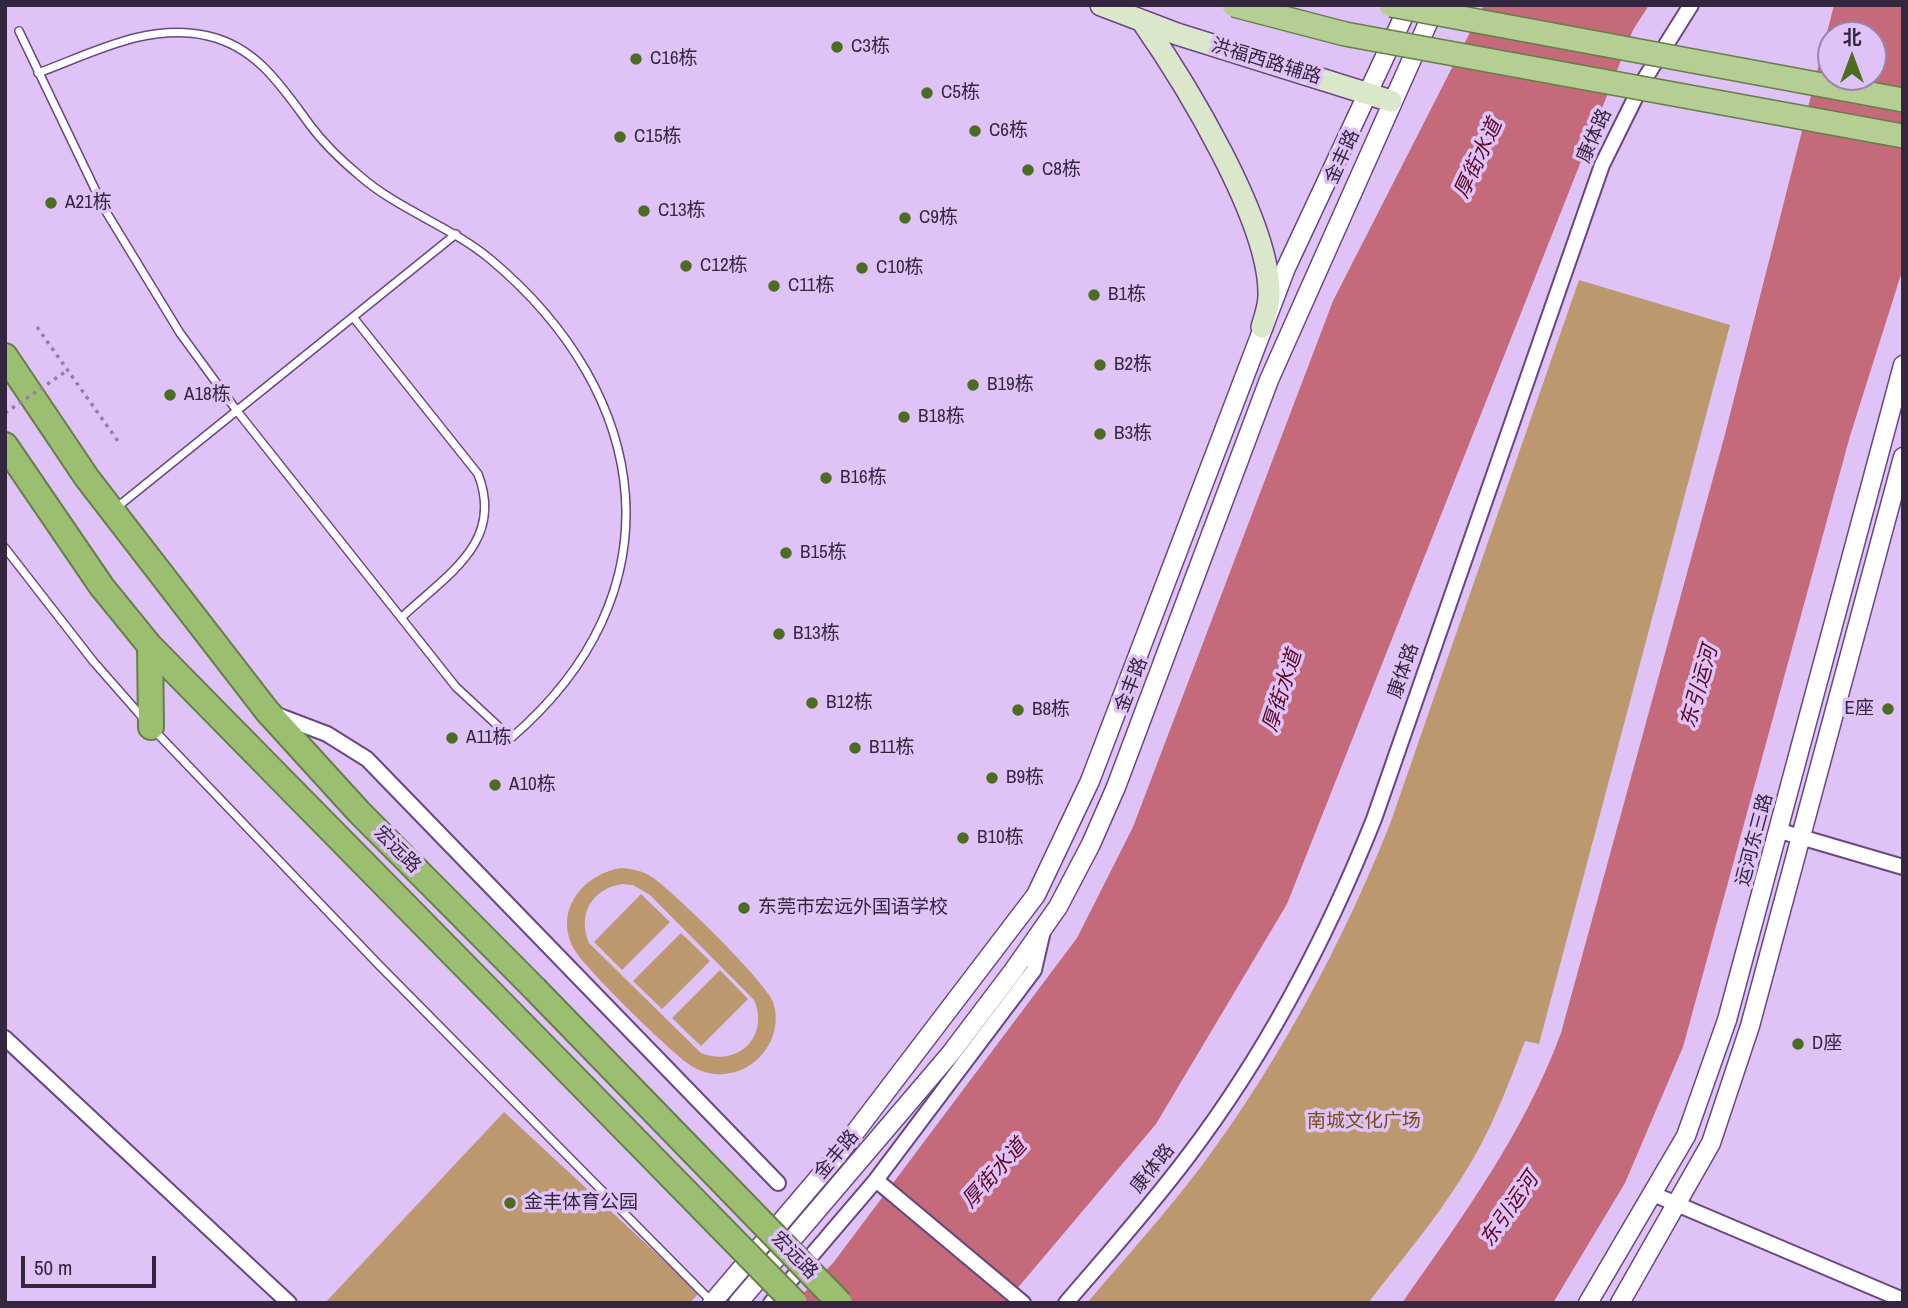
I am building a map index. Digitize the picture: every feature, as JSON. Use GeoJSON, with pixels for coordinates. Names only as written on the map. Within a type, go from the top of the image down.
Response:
{"type":"FeatureCollection","features":[{"type":"Feature","properties":{"kind":"highway","name":"宏远路"},"geometry":{"type":"LineString","coordinates":[[5,356],[112,511],[267,711],[359,812],[535,989],[839,1303]]}},
{"type":"Feature","properties":{"kind":"highway","name":"宏远路"},"geometry":{"type":"LineString","coordinates":[[5,445],[102,587],[150,646],[795,1303]]}},
{"type":"Feature","properties":{"kind":"highway"},"geometry":{"type":"LineString","coordinates":[[150,646],[151,727]]}},
{"type":"Feature","properties":{"kind":"main road","name":"洪福西路辅路"},"geometry":{"type":"LineString","coordinates":[[1101,5],[1142,21],[1391,101]]}},
{"type":"Feature","properties":{"kind":"main road"},"geometry":{"type":"LineString","coordinates":[[1234,5],[1345,34],[1903,136]]}},
{"type":"Feature","properties":{"kind":"main road"},"geometry":{"type":"LineString","coordinates":[[1391,5],[1903,100]]}},
{"type":"Feature","properties":{"kind":"main road"},"geometry":{"type":"LineString","coordinates":[[1142,21],[1172,65],[1220,149],[1254,226],[1266,268],[1269,297],[1262,327]]}},
{"type":"Feature","properties":{"kind":"street","name":"金丰路"},"geometry":{"type":"LineString","coordinates":[[712,1303],[838,1156],[1036,895],[1090,781],[1291,257],[1409,5]]}},
{"type":"Feature","properties":{"kind":"street","name":"金丰路"},"geometry":{"type":"LineString","coordinates":[[738,1303],[951,1053],[1044,927],[1091,844],[1116,787],[1269,380],[1436,5]]}},
{"type":"Feature","properties":{"kind":"street","name":"康体路"},"geometry":{"type":"LineString","coordinates":[[1066,1303],[1160,1193],[1218,1115],[1271,1030],[1335,909],[1378,807],[1602,165],[1644,80],[1691,5]]}},
{"type":"Feature","properties":{"kind":"street","name":"运河东三路"},"geometry":{"type":"LineString","coordinates":[[1588,1303],[1686,1136],[1727,1020],[1780,831],[1903,365]]}},
{"type":"Feature","properties":{"kind":"street"},"geometry":{"type":"LineString","coordinates":[[1620,1303],[1711,1143],[1751,1026],[1903,457]]}},
{"type":"Feature","properties":{"kind":"street"},"geometry":{"type":"LineString","coordinates":[[267,711],[327,734],[367,759],[778,1183]]}},
{"type":"Feature","properties":{"kind":"street"},"geometry":{"type":"LineString","coordinates":[[1780,831],[1903,867]]}},
{"type":"Feature","properties":{"kind":"street"},"geometry":{"type":"LineString","coordinates":[[771,1303],[876,1180],[1034,970],[1044,927]]}},
{"type":"Feature","properties":{"kind":"street"},"geometry":{"type":"LineString","coordinates":[[5,1038],[289,1303]]}},
{"type":"Feature","properties":{"kind":"street"},"geometry":{"type":"LineString","coordinates":[[876,1180],[1023,1303]]}},
{"type":"Feature","properties":{"kind":"street"},"geometry":{"type":"LineString","coordinates":[[1653,1194],[1903,1300]]}},
{"type":"Feature","properties":{"kind":"lane"},"geometry":{"type":"LineString","coordinates":[[19,31],[38,73],[82,168],[129,252],[180,333],[237,411],[456,687],[511,738],[558,693],[589,650],[606,615],[626,539],[628,499],[622,459],[610,421],[593,385],[555,328],[520,286],[456,234],[362,178],[310,126],[268,69],[241,49],[211,36],[177,31],[144,34],[38,73]]}},
{"type":"Feature","properties":{"kind":"lane"},"geometry":{"type":"LineString","coordinates":[[112,511],[456,234]]}},
{"type":"Feature","properties":{"kind":"lane"},"geometry":{"type":"LineString","coordinates":[[353,317],[478,474],[485,493],[486,513],[482,534],[471,551],[401,618]]}},
{"type":"Feature","properties":{"kind":"lane"},"geometry":{"type":"LineString","coordinates":[[5,548],[93,661],[151,727],[378,964],[712,1303]]}},
{"type":"Feature","properties":{"kind":"path"},"geometry":{"type":"LineString","coordinates":[[37,327],[120,444]]}},
{"type":"Feature","properties":{"kind":"path"},"geometry":{"type":"LineString","coordinates":[[5,413],[68,370]]}},
{"type":"Feature","properties":{"kind":"green space","name":"南城文化广场"},"geometry":{"type":"Polygon","coordinates":[[[1579,280],[1730,325],[1539,1044],[1525,1041],[1478,1150],[1454,1190],[1368,1303],[1087,1303],[1203,1164],[1258,1084],[1330,957],[1390,824],[1579,280]]]}},
{"type":"Feature","properties":{"kind":"green space"},"geometry":{"type":"Polygon","coordinates":[[[626,868],[652,877],[718,937],[767,991],[775,1008],[775,1028],[768,1047],[760,1057],[735,1072],[708,1073],[693,1067],[668,1047],[583,962],[569,937],[569,910],[584,886],[608,871],[626,868]],[[633,885],[611,887],[595,897],[586,913],[589,943],[701,1053],[715,1057],[727,1056],[747,1046],[758,1026],[754,1000],[650,895],[633,885]]]}},
{"type":"Feature","properties":{"kind":"green space"},"geometry":{"type":"Polygon","coordinates":[[[641,894],[670,922],[622,970],[594,942],[641,894]]]}},
{"type":"Feature","properties":{"kind":"green space"},"geometry":{"type":"Polygon","coordinates":[[[681,933],[710,961],[662,1009],[633,981],[681,933]]]}},
{"type":"Feature","properties":{"kind":"green space"},"geometry":{"type":"Polygon","coordinates":[[[720,970],[748,999],[701,1046],[672,1018],[720,970]]]}},
{"type":"Feature","properties":{"kind":"green space","name":"金丰体育公园"},"geometry":{"type":"Polygon","coordinates":[[[504,1112],[699,1293],[690,1303],[325,1303],[504,1112]]]}},
{"type":"Feature","properties":{"kind":"water","name":"厚街水道"},"geometry":{"type":"Polygon","coordinates":[[[1484,5],[1649,5],[1633,30],[1287,904],[1156,1124],[1005,1303],[794,1303],[833,1263],[1077,938],[1133,827],[1333,301],[1484,5]]]}},
{"type":"Feature","properties":{"kind":"water","name":"东引运河"},"geometry":{"type":"Polygon","coordinates":[[[1834,5],[1903,5],[1903,268],[1850,436],[1683,1047],[1625,1183],[1553,1303],[1402,1303],[1469,1206],[1511,1139],[1546,1070],[1561,1033],[1724,438],[1817,72],[1817,91],[1887,91],[1887,21],[1830,21],[1834,5]]]}},
{"type":"Feature","properties":{"kind":"place","name":"C3栋"},"geometry":{"type":"Point","coordinates":[837,47]}},
{"type":"Feature","properties":{"kind":"place","name":"C16栋"},"geometry":{"type":"Point","coordinates":[636,59]}},
{"type":"Feature","properties":{"kind":"place","name":"C5栋"},"geometry":{"type":"Point","coordinates":[927,93]}},
{"type":"Feature","properties":{"kind":"place","name":"C6栋"},"geometry":{"type":"Point","coordinates":[975,131]}},
{"type":"Feature","properties":{"kind":"place","name":"C15栋"},"geometry":{"type":"Point","coordinates":[620,137]}},
{"type":"Feature","properties":{"kind":"place","name":"C8栋"},"geometry":{"type":"Point","coordinates":[1028,170]}},
{"type":"Feature","properties":{"kind":"place","name":"A21栋"},"geometry":{"type":"Point","coordinates":[51,203]}},
{"type":"Feature","properties":{"kind":"place","name":"C13栋"},"geometry":{"type":"Point","coordinates":[644,211]}},
{"type":"Feature","properties":{"kind":"place","name":"C9栋"},"geometry":{"type":"Point","coordinates":[905,218]}},
{"type":"Feature","properties":{"kind":"place","name":"C12栋"},"geometry":{"type":"Point","coordinates":[686,266]}},
{"type":"Feature","properties":{"kind":"place","name":"C10栋"},"geometry":{"type":"Point","coordinates":[862,268]}},
{"type":"Feature","properties":{"kind":"place","name":"C11栋"},"geometry":{"type":"Point","coordinates":[774,286]}},
{"type":"Feature","properties":{"kind":"place","name":"B1栋"},"geometry":{"type":"Point","coordinates":[1094,295]}},
{"type":"Feature","properties":{"kind":"place","name":"B2栋"},"geometry":{"type":"Point","coordinates":[1100,365]}},
{"type":"Feature","properties":{"kind":"place","name":"B19栋"},"geometry":{"type":"Point","coordinates":[973,385]}},
{"type":"Feature","properties":{"kind":"place","name":"A18栋"},"geometry":{"type":"Point","coordinates":[170,395]}},
{"type":"Feature","properties":{"kind":"place","name":"B18栋"},"geometry":{"type":"Point","coordinates":[904,417]}},
{"type":"Feature","properties":{"kind":"place","name":"B3栋"},"geometry":{"type":"Point","coordinates":[1100,434]}},
{"type":"Feature","properties":{"kind":"place","name":"B16栋"},"geometry":{"type":"Point","coordinates":[826,478]}},
{"type":"Feature","properties":{"kind":"place","name":"B15栋"},"geometry":{"type":"Point","coordinates":[786,553]}},
{"type":"Feature","properties":{"kind":"place","name":"B13栋"},"geometry":{"type":"Point","coordinates":[779,634]}},
{"type":"Feature","properties":{"kind":"place","name":"B12栋"},"geometry":{"type":"Point","coordinates":[812,703]}},
{"type":"Feature","properties":{"kind":"place","name":"E座"},"geometry":{"type":"Point","coordinates":[1888,709]}},
{"type":"Feature","properties":{"kind":"place","name":"B8栋"},"geometry":{"type":"Point","coordinates":[1018,710]}},
{"type":"Feature","properties":{"kind":"place","name":"A11栋"},"geometry":{"type":"Point","coordinates":[452,738]}},
{"type":"Feature","properties":{"kind":"place","name":"B11栋"},"geometry":{"type":"Point","coordinates":[855,748]}},
{"type":"Feature","properties":{"kind":"place","name":"B9栋"},"geometry":{"type":"Point","coordinates":[992,778]}},
{"type":"Feature","properties":{"kind":"place","name":"A10栋"},"geometry":{"type":"Point","coordinates":[495,785]}},
{"type":"Feature","properties":{"kind":"place","name":"B10栋"},"geometry":{"type":"Point","coordinates":[963,838]}},
{"type":"Feature","properties":{"kind":"place","name":"东莞市宏远外国语学校"},"geometry":{"type":"Point","coordinates":[744,908]}},
{"type":"Feature","properties":{"kind":"place","name":"D座"},"geometry":{"type":"Point","coordinates":[1798,1044]}},
{"type":"Feature","properties":{"kind":"place","name":"金丰体育公园"},"geometry":{"type":"Point","coordinates":[510,1203]}}]}
